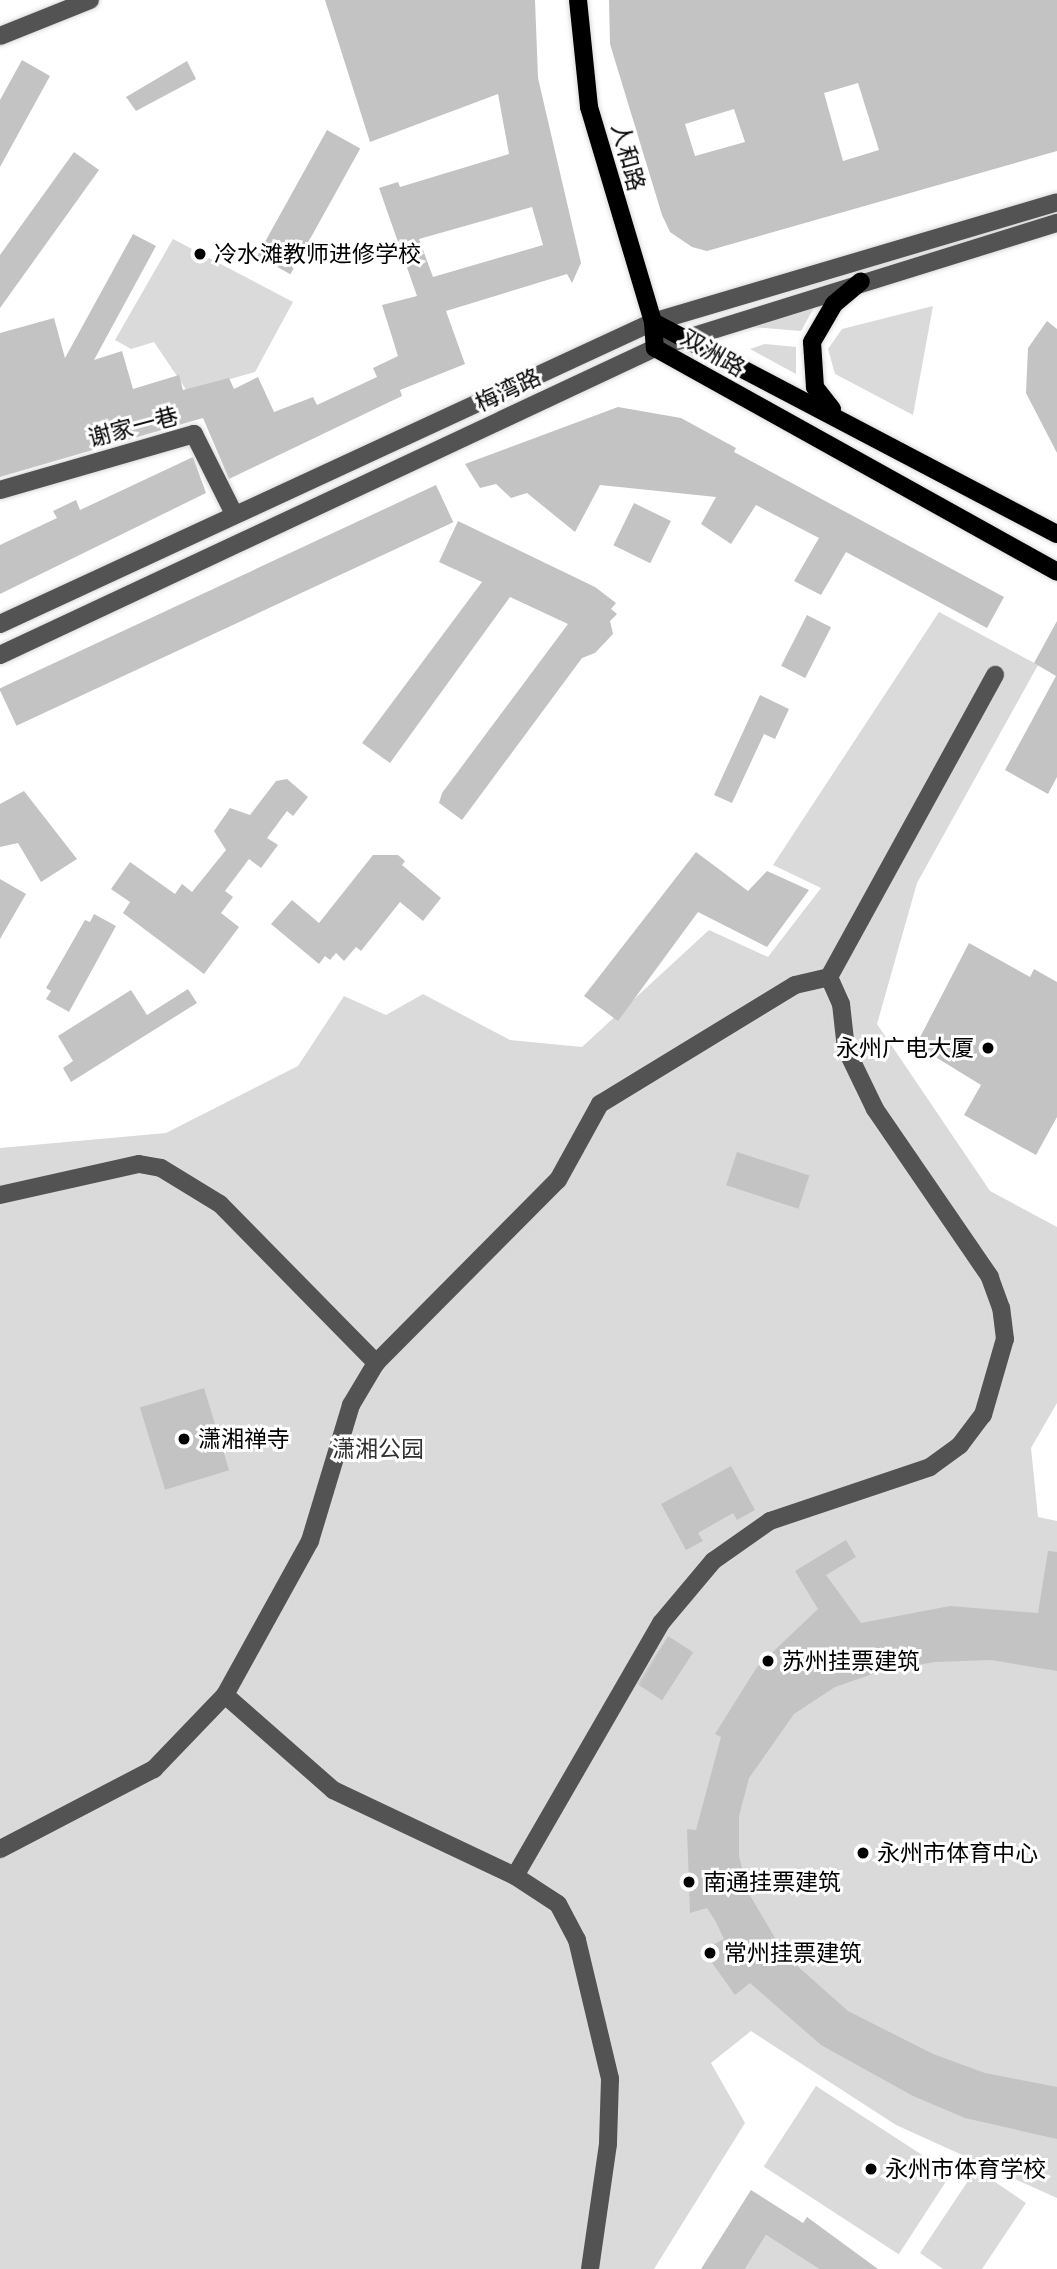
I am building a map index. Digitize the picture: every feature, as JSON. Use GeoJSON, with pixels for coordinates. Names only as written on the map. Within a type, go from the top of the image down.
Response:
{"type":"FeatureCollection","features":[{"type":"Feature","properties":{"kind":"main road","name":"人和路"},"geometry":{"type":"LineString","coordinates":[[578,0],[589,107],[653,322]]}},
{"type":"Feature","properties":{"kind":"main road"},"geometry":{"type":"LineString","coordinates":[[839,417],[815,387],[812,342],[834,304],[861,281]]}},
{"type":"Feature","properties":{"kind":"main road","name":"双洲路"},"geometry":{"type":"LineString","coordinates":[[1057,534],[686,335],[653,322],[655,348],[1057,572]]}},
{"type":"Feature","properties":{"kind":"main road"},"geometry":{"type":"LineString","coordinates":[[906,489],[922,461]]}},
{"type":"Feature","properties":{"kind":"street"},"geometry":{"type":"LineString","coordinates":[[0,36],[90,0]]}},
{"type":"Feature","properties":{"kind":"street","name":"梅湾路"},"geometry":{"type":"LineString","coordinates":[[0,624],[653,322],[1057,202]]}},
{"type":"Feature","properties":{"kind":"street","name":"梅湾路"},"geometry":{"type":"LineString","coordinates":[[0,655],[686,335],[1057,223]]}},
{"type":"Feature","properties":{"kind":"street","name":"谢家一巷"},"geometry":{"type":"LineString","coordinates":[[0,490],[194,434],[234,514]]}},
{"type":"Feature","properties":{"kind":"street"},"geometry":{"type":"LineString","coordinates":[[0,1849],[154,1769],[225,1695],[310,1541],[351,1405],[376,1363],[558,1180],[600,1104],[795,985],[829,977],[996,674]]}},
{"type":"Feature","properties":{"kind":"street"},"geometry":{"type":"LineString","coordinates":[[515,1876],[661,1623],[713,1562],[770,1521],[930,1467],[960,1445],[983,1415],[998,1377],[1005,1339],[990,1277],[875,1109],[846,1049],[841,1004],[829,977]]}},
{"type":"Feature","properties":{"kind":"street"},"geometry":{"type":"LineString","coordinates":[[0,1195],[139,1164],[161,1168],[220,1204],[376,1363]]}},
{"type":"Feature","properties":{"kind":"street"},"geometry":{"type":"LineString","coordinates":[[225,1695],[333,1790],[548,1894],[577,1940],[610,2079],[608,2144],[590,2269]]}},
{"type":"Feature","properties":{"kind":"green space"},"geometry":{"type":"Polygon","coordinates":[[[173,239],[293,302],[255,372],[187,391],[154,342],[131,349],[115,340],[173,239]]]}},
{"type":"Feature","properties":{"kind":"green space"},"geometry":{"type":"Polygon","coordinates":[[[816,304],[801,331],[753,327],[752,324],[816,304]]]}},
{"type":"Feature","properties":{"kind":"green space"},"geometry":{"type":"Polygon","coordinates":[[[933,306],[913,415],[835,374],[828,349],[842,329],[933,306]]]}},
{"type":"Feature","properties":{"kind":"green space"},"geometry":{"type":"Polygon","coordinates":[[[765,344],[796,347],[796,374],[750,349],[765,344]]]}},
{"type":"Feature","properties":{"kind":"green space","name":"潇湘公园"},"geometry":{"type":"Polygon","coordinates":[[[939,612],[1038,665],[917,883],[877,1024],[990,1191],[1057,1227],[1057,1403],[1031,1448],[1038,1517],[1057,1521],[1057,2198],[896,2125],[751,2031],[711,2063],[745,2123],[654,2269],[0,2269],[0,1148],[166,1133],[298,1066],[344,996],[386,1015],[423,994],[510,1040],[582,1047],[709,930],[768,957],[821,888],[773,865],[939,612]]]}},
{"type":"Feature","properties":{"kind":"green space"},"geometry":{"type":"Polygon","coordinates":[[[816,2086],[951,2174],[899,2254],[764,2167],[816,2086]]]}},
{"type":"Feature","properties":{"kind":"green space"},"geometry":{"type":"Polygon","coordinates":[[[976,2169],[1026,2203],[982,2269],[943,2269],[920,2253],[976,2169]]]}},
{"type":"Feature","properties":{"kind":"green space"},"geometry":{"type":"Polygon","coordinates":[[[766,2235],[819,2269],[745,2269],[766,2235]]]}},
{"type":"Feature","properties":{"kind":"building"},"geometry":{"type":"Polygon","coordinates":[[[325,0],[535,0],[538,78],[581,263],[572,283],[567,274],[446,311],[465,364],[400,390],[402,396],[229,479],[203,418],[0,477],[0,333],[54,318],[65,358],[133,234],[156,246],[94,360],[122,351],[133,389],[179,375],[183,390],[229,378],[234,389],[258,377],[274,412],[313,397],[317,405],[377,377],[373,368],[398,356],[382,305],[417,296],[379,188],[398,182],[400,187],[509,154],[498,94],[370,142],[325,0]],[[532,207],[419,239],[433,277],[543,245],[532,207]]]}},
{"type":"Feature","properties":{"kind":"building"},"geometry":{"type":"Polygon","coordinates":[[[609,0],[1057,0],[1057,151],[707,251],[692,247],[670,232],[662,215],[610,44],[609,0]],[[858,83],[824,93],[843,161],[879,150],[858,83]],[[734,109],[685,124],[695,156],[745,142],[734,109]]]}},
{"type":"Feature","properties":{"kind":"building"},"geometry":{"type":"Polygon","coordinates":[[[22,60],[50,76],[0,167],[0,100],[22,60]]]}},
{"type":"Feature","properties":{"kind":"building"},"geometry":{"type":"Polygon","coordinates":[[[187,61],[196,79],[136,111],[126,97],[187,61]]]}},
{"type":"Feature","properties":{"kind":"building"},"geometry":{"type":"Polygon","coordinates":[[[327,130],[360,148],[290,274],[257,256],[327,130]]]}},
{"type":"Feature","properties":{"kind":"building"},"geometry":{"type":"Polygon","coordinates":[[[74,152],[99,170],[0,308],[0,255],[74,152]]]}},
{"type":"Feature","properties":{"kind":"building"},"geometry":{"type":"Polygon","coordinates":[[[1047,321],[1057,329],[1057,453],[1026,393],[1028,348],[1047,321]]]}},
{"type":"Feature","properties":{"kind":"building"},"geometry":{"type":"Polygon","coordinates":[[[618,407],[681,418],[736,448],[734,452],[1004,597],[987,628],[846,552],[821,595],[794,581],[819,538],[756,505],[731,544],[701,524],[716,497],[600,485],[575,532],[527,493],[511,498],[496,484],[480,488],[465,464],[618,407]]]}},
{"type":"Feature","properties":{"kind":"building"},"geometry":{"type":"Polygon","coordinates":[[[193,457],[206,493],[0,594],[0,545],[57,518],[53,511],[76,500],[80,510],[193,457]]]}},
{"type":"Feature","properties":{"kind":"building"},"geometry":{"type":"Polygon","coordinates":[[[436,485],[453,522],[16,726],[0,688],[436,485]]]}},
{"type":"Feature","properties":{"kind":"building"},"geometry":{"type":"Polygon","coordinates":[[[634,503],[671,521],[650,563],[613,545],[634,503]]]}},
{"type":"Feature","properties":{"kind":"building"},"geometry":{"type":"Polygon","coordinates":[[[458,521],[595,587],[616,603],[611,609],[617,614],[610,621],[613,634],[595,653],[582,658],[462,820],[439,803],[442,793],[568,624],[510,597],[390,763],[362,743],[482,582],[439,562],[458,521]]]}},
{"type":"Feature","properties":{"kind":"building"},"geometry":{"type":"Polygon","coordinates":[[[807,615],[831,627],[805,678],[781,666],[807,615]]]}},
{"type":"Feature","properties":{"kind":"building"},"geometry":{"type":"Polygon","coordinates":[[[1057,621],[1057,777],[1048,794],[1005,770],[1056,676],[1034,663],[1057,621]]]}},
{"type":"Feature","properties":{"kind":"building"},"geometry":{"type":"Polygon","coordinates":[[[760,695],[789,709],[775,739],[764,734],[732,803],[714,795],[760,695]]]}},
{"type":"Feature","properties":{"kind":"building"},"geometry":{"type":"Polygon","coordinates":[[[287,779],[308,797],[293,816],[287,811],[267,838],[278,845],[261,868],[249,859],[225,891],[233,897],[221,913],[239,927],[204,974],[123,913],[130,902],[111,889],[130,862],[175,894],[182,884],[192,892],[226,850],[214,831],[230,808],[250,815],[276,781],[287,779]]]}},
{"type":"Feature","properties":{"kind":"building"},"geometry":{"type":"Polygon","coordinates":[[[24,791],[77,859],[41,882],[18,843],[0,847],[0,804],[24,791]]]}},
{"type":"Feature","properties":{"kind":"building"},"geometry":{"type":"Polygon","coordinates":[[[696,852],[748,891],[767,871],[809,890],[767,947],[698,912],[618,1021],[584,996],[696,852]]]}},
{"type":"Feature","properties":{"kind":"building"},"geometry":{"type":"Polygon","coordinates":[[[373,855],[398,855],[405,861],[402,865],[441,898],[423,921],[400,902],[361,951],[356,947],[344,961],[336,953],[330,960],[325,956],[319,964],[271,924],[292,900],[319,923],[373,855]]]}},
{"type":"Feature","properties":{"kind":"building"},"geometry":{"type":"Polygon","coordinates":[[[0,879],[26,894],[0,939],[0,879]]]}},
{"type":"Feature","properties":{"kind":"building"},"geometry":{"type":"Polygon","coordinates":[[[94,914],[116,926],[69,1012],[46,999],[51,991],[46,988],[85,920],[90,922],[94,914]]]}},
{"type":"Feature","properties":{"kind":"building","name":"永州广电大厦"},"geometry":{"type":"Polygon","coordinates":[[[969,943],[1030,977],[1034,969],[1057,982],[1057,1117],[1036,1155],[964,1115],[981,1085],[916,1045],[969,943]]]}},
{"type":"Feature","properties":{"kind":"building"},"geometry":{"type":"Polygon","coordinates":[[[188,989],[197,1003],[71,1082],[63,1068],[73,1061],[58,1036],[131,990],[147,1015],[188,989]]]}},
{"type":"Feature","properties":{"kind":"building"},"geometry":{"type":"Polygon","coordinates":[[[737,1152],[809,1175],[798,1209],[726,1185],[737,1152]]]}},
{"type":"Feature","properties":{"kind":"building","name":"潇湘禅寺"},"geometry":{"type":"Polygon","coordinates":[[[204,1388],[229,1470],[165,1490],[140,1408],[204,1388]]]}},
{"type":"Feature","properties":{"kind":"building"},"geometry":{"type":"Polygon","coordinates":[[[731,1466],[755,1510],[737,1520],[733,1513],[698,1533],[703,1541],[686,1550],[661,1504],[731,1466]]]}},
{"type":"Feature","properties":{"kind":"building"},"geometry":{"type":"Polygon","coordinates":[[[846,1540],[856,1557],[826,1575],[861,1623],[950,1606],[1038,1613],[1048,1551],[1057,1552],[1057,1671],[991,1660],[935,1662],[881,1671],[835,1687],[794,1714],[749,1778],[739,1816],[739,1856],[748,1892],[785,1955],[848,2011],[933,2054],[985,2073],[1057,2087],[1057,2139],[965,2118],[913,2096],[821,2045],[750,1983],[735,1995],[703,1950],[724,1939],[707,1908],[690,1913],[687,1829],[696,1830],[721,1737],[715,1734],[757,1667],[818,1609],[795,1571],[846,1540]]]}},
{"type":"Feature","properties":{"kind":"building"},"geometry":{"type":"Polygon","coordinates":[[[668,1636],[693,1652],[662,1700],[637,1684],[668,1636]]]}},
{"type":"Feature","properties":{"kind":"building"},"geometry":{"type":"Polygon","coordinates":[[[751,2190],[803,2223],[807,2217],[878,2269],[819,2269],[766,2235],[745,2269],[701,2269],[751,2190]]]}},
{"type":"Feature","properties":{"kind":"place","name":"冷水滩教师进修学校"},"geometry":{"type":"Point","coordinates":[200,254]}},
{"type":"Feature","properties":{"kind":"place","name":"永州广电大厦"},"geometry":{"type":"Point","coordinates":[988,1048]}},
{"type":"Feature","properties":{"kind":"place","name":"潇湘禅寺"},"geometry":{"type":"Point","coordinates":[184,1439]}},
{"type":"Feature","properties":{"kind":"place","name":"苏州挂票建筑"},"geometry":{"type":"Point","coordinates":[768,1661]}},
{"type":"Feature","properties":{"kind":"place","name":"永州市体育中心"},"geometry":{"type":"Point","coordinates":[863,1853]}},
{"type":"Feature","properties":{"kind":"place","name":"南通挂票建筑"},"geometry":{"type":"Point","coordinates":[689,1882]}},
{"type":"Feature","properties":{"kind":"place","name":"常州挂票建筑"},"geometry":{"type":"Point","coordinates":[710,1953]}},
{"type":"Feature","properties":{"kind":"place","name":"永州市体育学校"},"geometry":{"type":"Point","coordinates":[871,2169]}}]}
